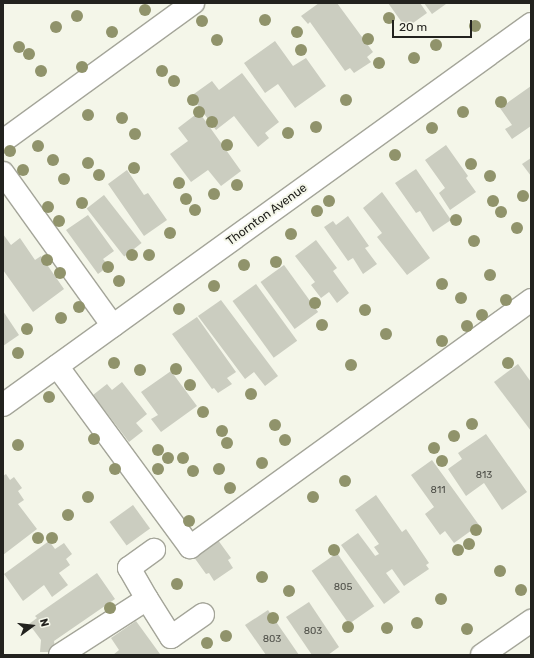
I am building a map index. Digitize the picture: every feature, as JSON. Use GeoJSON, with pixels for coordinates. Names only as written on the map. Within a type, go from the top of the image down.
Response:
{"type":"FeatureCollection","features":[{"type":"Feature","properties":{"kind":"street"},"geometry":{"type":"LineString","coordinates":[[3,142],[193,3]]}},
{"type":"Feature","properties":{"kind":"street","name":"Thornton Avenue"},"geometry":{"type":"LineString","coordinates":[[3,405],[531,24]]}},
{"type":"Feature","properties":{"kind":"street"},"geometry":{"type":"LineString","coordinates":[[3,173],[113,326]]}},
{"type":"Feature","properties":{"kind":"street"},"geometry":{"type":"LineString","coordinates":[[57,366],[190,547],[531,300]]}},
{"type":"Feature","properties":{"kind":"street"},"geometry":{"type":"LineString","coordinates":[[154,550],[130,568],[172,637],[203,615]]}},
{"type":"Feature","properties":{"kind":"street"},"geometry":{"type":"LineString","coordinates":[[60,655],[148,599]]}},
{"type":"Feature","properties":{"kind":"street"},"geometry":{"type":"LineString","coordinates":[[496,651],[531,621]]}},
{"type":"Feature","properties":{"kind":"building"},"geometry":{"type":"Polygon","coordinates":[[[319,3],[337,3],[373,52],[367,57],[371,62],[354,73],[350,68],[345,71],[310,22],[308,24],[301,16],[319,3]]]}},
{"type":"Feature","properties":{"kind":"building"},"geometry":{"type":"Polygon","coordinates":[[[388,3],[420,3],[427,13],[406,28],[388,3]]]}},
{"type":"Feature","properties":{"kind":"building"},"geometry":{"type":"Polygon","coordinates":[[[424,3],[445,3],[446,4],[432,14],[424,3]]]}},
{"type":"Feature","properties":{"kind":"building"},"geometry":{"type":"Polygon","coordinates":[[[275,41],[293,66],[306,58],[326,86],[295,108],[278,84],[265,93],[244,63],[275,41]]]}},
{"type":"Feature","properties":{"kind":"building"},"geometry":{"type":"Polygon","coordinates":[[[242,73],[279,122],[265,133],[269,138],[258,147],[234,116],[216,130],[191,96],[212,81],[219,90],[242,73]]]}},
{"type":"Feature","properties":{"kind":"building"},"geometry":{"type":"Polygon","coordinates":[[[531,86],[531,126],[512,139],[505,129],[512,125],[500,108],[531,86]]]}},
{"type":"Feature","properties":{"kind":"building"},"geometry":{"type":"Polygon","coordinates":[[[199,112],[241,171],[221,186],[208,170],[191,182],[170,154],[188,141],[178,128],[199,112]]]}},
{"type":"Feature","properties":{"kind":"building"},"geometry":{"type":"Polygon","coordinates":[[[446,145],[468,176],[466,178],[476,192],[450,210],[439,193],[445,188],[425,160],[446,145]]]}},
{"type":"Feature","properties":{"kind":"building"},"geometry":{"type":"Polygon","coordinates":[[[531,158],[531,176],[522,164],[531,158]]]}},
{"type":"Feature","properties":{"kind":"building"},"geometry":{"type":"Polygon","coordinates":[[[416,169],[451,220],[433,232],[420,211],[416,213],[395,183],[416,169]]]}},
{"type":"Feature","properties":{"kind":"building"},"geometry":{"type":"Polygon","coordinates":[[[127,170],[144,195],[148,193],[167,220],[144,236],[108,184],[127,170]]]}},
{"type":"Feature","properties":{"kind":"building"},"geometry":{"type":"Polygon","coordinates":[[[382,192],[430,258],[407,275],[377,237],[382,233],[363,208],[382,192]]]}},
{"type":"Feature","properties":{"kind":"building"},"geometry":{"type":"Polygon","coordinates":[[[104,195],[142,243],[124,257],[87,209],[104,195]]]}},
{"type":"Feature","properties":{"kind":"building"},"geometry":{"type":"Polygon","coordinates":[[[88,215],[114,251],[103,259],[109,266],[98,274],[66,230],[88,215]]]}},
{"type":"Feature","properties":{"kind":"building"},"geometry":{"type":"Polygon","coordinates":[[[348,216],[369,246],[365,248],[377,264],[363,274],[353,258],[348,261],[324,227],[333,221],[336,225],[348,216]]]}},
{"type":"Feature","properties":{"kind":"building"},"geometry":{"type":"Polygon","coordinates":[[[3,234],[11,245],[20,238],[35,260],[41,256],[64,289],[33,312],[3,270],[3,234]]]}},
{"type":"Feature","properties":{"kind":"building"},"geometry":{"type":"Polygon","coordinates":[[[316,240],[337,268],[333,271],[349,293],[337,303],[329,292],[321,298],[311,285],[315,282],[295,256],[316,240]]]}},
{"type":"Feature","properties":{"kind":"building"},"geometry":{"type":"Polygon","coordinates":[[[284,265],[318,312],[295,329],[261,282],[284,265]]]}},
{"type":"Feature","properties":{"kind":"building"},"geometry":{"type":"Polygon","coordinates":[[[256,284],[297,341],[274,358],[233,301],[256,284]]]}},
{"type":"Feature","properties":{"kind":"building"},"geometry":{"type":"Polygon","coordinates":[[[221,300],[278,376],[265,386],[254,372],[245,379],[198,316],[221,300]]]}},
{"type":"Feature","properties":{"kind":"building"},"geometry":{"type":"Polygon","coordinates":[[[3,311],[19,335],[3,346],[3,311]]]}},
{"type":"Feature","properties":{"kind":"building"},"geometry":{"type":"Polygon","coordinates":[[[197,317],[236,372],[227,378],[232,384],[218,393],[214,388],[212,389],[172,334],[197,317]]]}},
{"type":"Feature","properties":{"kind":"building"},"geometry":{"type":"Polygon","coordinates":[[[518,364],[531,382],[531,431],[494,382],[518,364]]]}},
{"type":"Feature","properties":{"kind":"building"},"geometry":{"type":"Polygon","coordinates":[[[171,371],[197,406],[161,432],[151,419],[158,415],[141,392],[171,371]]]}},
{"type":"Feature","properties":{"kind":"building"},"geometry":{"type":"Polygon","coordinates":[[[122,382],[147,414],[136,423],[143,431],[129,442],[93,395],[107,384],[112,390],[122,382]]]}},
{"type":"Feature","properties":{"kind":"building"},"geometry":{"type":"Polygon","coordinates":[[[486,434],[527,492],[502,510],[484,483],[466,496],[448,469],[462,459],[458,453],[486,434]]]}},
{"type":"Feature","properties":{"kind":"building"},"geometry":{"type":"Polygon","coordinates":[[[432,460],[479,525],[454,543],[445,531],[440,535],[425,514],[434,507],[411,475],[432,460]]]}},
{"type":"Feature","properties":{"kind":"building"},"geometry":{"type":"Polygon","coordinates":[[[6,474],[10,480],[14,477],[22,488],[18,491],[24,500],[18,504],[37,529],[3,555],[3,476],[6,474]]]}},
{"type":"Feature","properties":{"kind":"building"},"geometry":{"type":"Polygon","coordinates":[[[376,495],[402,532],[406,529],[429,563],[426,565],[429,569],[404,586],[392,569],[386,573],[400,592],[384,604],[341,545],[358,533],[375,556],[379,554],[374,547],[379,544],[355,510],[376,495]]]}},
{"type":"Feature","properties":{"kind":"building"},"geometry":{"type":"Polygon","coordinates":[[[133,505],[150,528],[127,546],[110,522],[133,505]]]}},
{"type":"Feature","properties":{"kind":"building"},"geometry":{"type":"Polygon","coordinates":[[[215,536],[231,558],[228,560],[233,568],[214,581],[209,573],[206,574],[191,553],[215,536]]]}},
{"type":"Feature","properties":{"kind":"building"},"geometry":{"type":"Polygon","coordinates":[[[49,541],[55,549],[64,543],[72,554],[66,559],[70,565],[59,573],[68,585],[52,597],[44,585],[23,601],[4,574],[49,541]]]}},
{"type":"Feature","properties":{"kind":"building"},"geometry":{"type":"Polygon","coordinates":[[[337,553],[374,606],[349,624],[312,571],[337,553]]]}},
{"type":"Feature","properties":{"kind":"building"},"geometry":{"type":"Polygon","coordinates":[[[97,573],[115,599],[54,641],[55,648],[51,652],[40,652],[41,640],[29,624],[37,618],[35,616],[97,573]]]}},
{"type":"Feature","properties":{"kind":"building"},"geometry":{"type":"Polygon","coordinates":[[[309,602],[339,647],[328,655],[312,655],[286,617],[309,602]]]}},
{"type":"Feature","properties":{"kind":"building"},"geometry":{"type":"Polygon","coordinates":[[[268,610],[299,655],[266,655],[245,625],[268,610]]]}},
{"type":"Feature","properties":{"kind":"building"},"geometry":{"type":"Polygon","coordinates":[[[136,621],[160,654],[113,655],[119,650],[111,638],[136,621]]]}}]}
